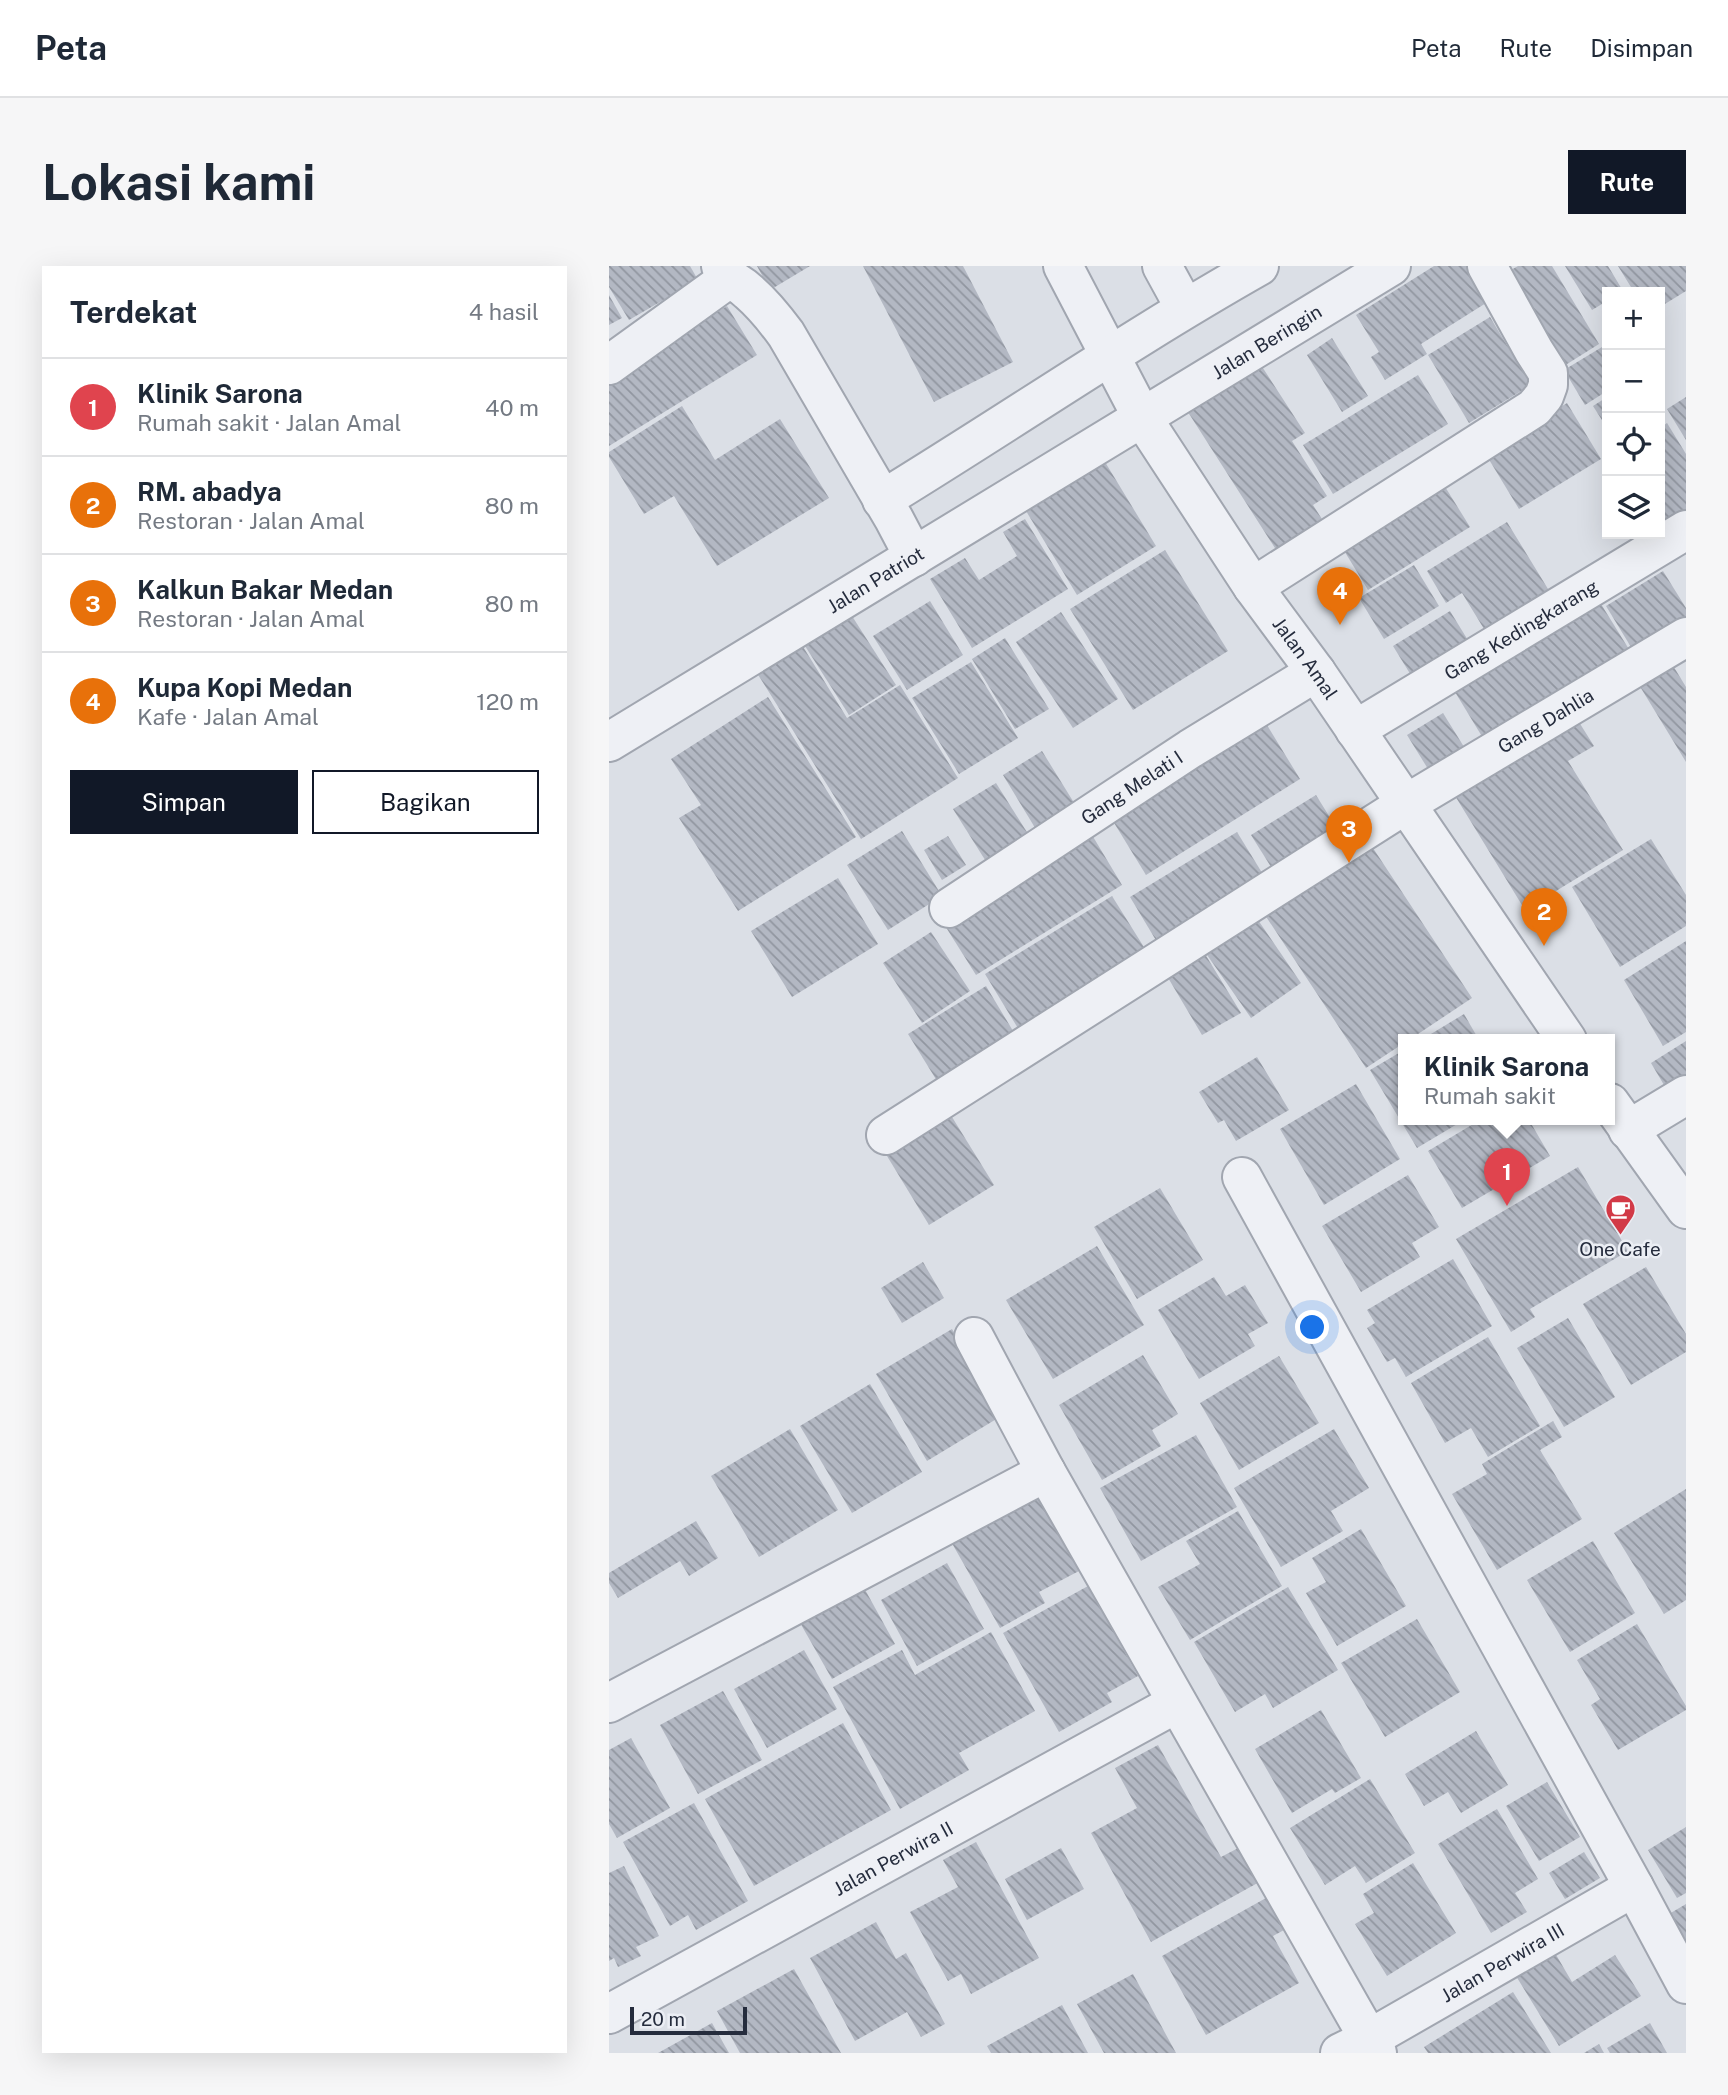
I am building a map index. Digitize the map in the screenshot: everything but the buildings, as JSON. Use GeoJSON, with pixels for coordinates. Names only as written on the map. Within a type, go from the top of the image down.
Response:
{"type":"FeatureCollection","features":[{"type":"Feature","properties":{"kind":"street","name":"Jalan Amal"},"geometry":{"type":"LineString","coordinates":[[1063,266],[1143,419],[1253,587],[1316,672],[1563,1034]]}},
{"type":"Feature","properties":{"kind":"street"},"geometry":{"type":"LineString","coordinates":[[1162,266],[1185,308]]}},
{"type":"Feature","properties":{"kind":"street"},"geometry":{"type":"LineString","coordinates":[[882,500],[1108,355],[1259,266]]}},
{"type":"Feature","properties":{"kind":"street","name":"Jalan Beringin"},"geometry":{"type":"LineString","coordinates":[[1143,419],[1391,266]]}},
{"type":"Feature","properties":{"kind":"street"},"geometry":{"type":"LineString","coordinates":[[1253,587],[1534,408],[1544,396],[1548,373],[1487,266]]}},
{"type":"Feature","properties":{"kind":"street"},"geometry":{"type":"LineString","coordinates":[[609,365],[725,272],[772,313],[786,334],[914,557]]}},
{"type":"Feature","properties":{"kind":"street","name":"Jalan Patriot"},"geometry":{"type":"LineString","coordinates":[[609,742],[1143,419]]}},
{"type":"Feature","properties":{"kind":"street","name":"Gang Kedingkarang"},"geometry":{"type":"LineString","coordinates":[[1355,730],[1686,530]]}},
{"type":"Feature","properties":{"kind":"street","name":"Gang Dahlia"},"geometry":{"type":"LineString","coordinates":[[886,1135],[1406,804],[1686,637]]}},
{"type":"Feature","properties":{"kind":"street","name":"Gang Melati I"},"geometry":{"type":"LineString","coordinates":[[949,908],[1190,749],[1316,672]]}},
{"type":"Feature","properties":{"kind":"street"},"geometry":{"type":"LineString","coordinates":[[1686,1096],[1619,1117],[1686,1209]]}},
{"type":"Feature","properties":{"kind":"street"},"geometry":{"type":"LineString","coordinates":[[1242,1177],[1635,1886],[1686,1984]]}},
{"type":"Feature","properties":{"kind":"street"},"geometry":{"type":"LineString","coordinates":[[974,1337],[1046,1472],[1177,1703],[1362,2048]]}},
{"type":"Feature","properties":{"kind":"street"},"geometry":{"type":"LineString","coordinates":[[609,1703],[1046,1472]]}},
{"type":"Feature","properties":{"kind":"street","name":"Jalan Perwira II"},"geometry":{"type":"LineString","coordinates":[[609,2014],[1177,1703]]}},
{"type":"Feature","properties":{"kind":"street","name":"Jalan Perwira III"},"geometry":{"type":"LineString","coordinates":[[1362,2048],[1635,1886]]}},
{"type":"Feature","properties":{"kind":"place","name":"Kupa Kopi Medan"},"geometry":{"type":"Point","coordinates":[1340,625]}},
{"type":"Feature","properties":{"kind":"place","name":"Kalkun Bakar Medan"},"geometry":{"type":"Point","coordinates":[1349,863]}},
{"type":"Feature","properties":{"kind":"place","name":"RM. abadya"},"geometry":{"type":"Point","coordinates":[1544,946]}},
{"type":"Feature","properties":{"kind":"place","name":"Klinik Sarona"},"geometry":{"type":"Point","coordinates":[1507,1206]}},
{"type":"Feature","properties":{"kind":"place","name":"One Cafe"},"geometry":{"type":"Point","coordinates":[1620,1237]}}]}
